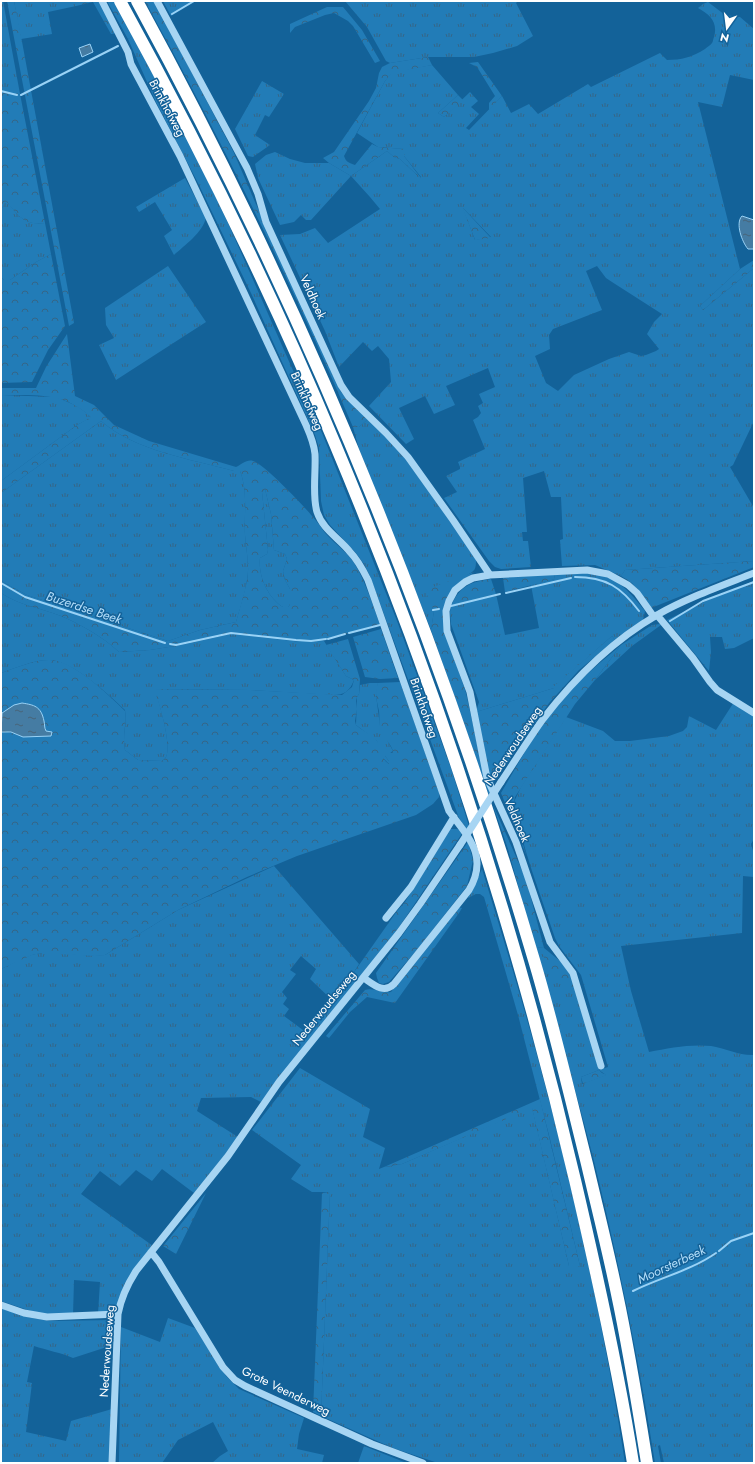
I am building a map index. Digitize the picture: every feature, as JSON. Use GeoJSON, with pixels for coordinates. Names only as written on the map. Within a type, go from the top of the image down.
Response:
{"type":"FeatureCollection","features":[{"type":"Feature","properties":{"kind":"highway"},"geometry":{"type":"LineString","coordinates":[[120,1],[199,150],[295,352],[335,444],[434,700],[479,834],[517,959],[557,1107],[602,1299],[633,1463]]}},
{"type":"Feature","properties":{"kind":"highway"},"geometry":{"type":"LineString","coordinates":[[137,1],[209,137],[266,254],[346,433],[400,565],[489,814],[535,963],[572,1104],[618,1295],[647,1463]]}},
{"type":"Feature","properties":{"kind":"street","name":"Brinkhofweg"},"geometry":{"type":"LineString","coordinates":[[102,1],[128,52],[131,64],[180,156],[306,425],[315,453],[317,512],[324,526],[349,550],[359,563],[368,580],[449,811],[470,838],[475,851],[477,859],[473,884],[391,987],[387,989],[381,988],[364,978]]}},
{"type":"Feature","properties":{"kind":"street","name":"Veldhoek"},"geometry":{"type":"LineString","coordinates":[[157,1],[193,65],[247,168],[258,194],[266,222],[341,384],[349,397],[408,457],[490,575]]}},
{"type":"Feature","properties":{"kind":"street","name":"Veldhoek"},"geometry":{"type":"LineString","coordinates":[[601,1066],[573,973],[550,942],[516,842],[487,778],[470,692],[447,631],[446,612],[449,601],[455,590],[464,582],[473,578],[490,575],[587,570],[608,574],[628,585],[637,593],[656,616]]}},
{"type":"Feature","properties":{"kind":"street","name":"Nederwoudseweg"},"geometry":{"type":"LineString","coordinates":[[112,1463],[118,1314],[126,1286],[136,1271],[228,1156],[279,1082],[364,978],[420,904],[543,720],[576,680],[617,644],[656,616],[692,598],[754,573]]}},
{"type":"Feature","properties":{"kind":"street"},"geometry":{"type":"LineString","coordinates":[[656,616],[693,658],[717,690],[754,713]]}},
{"type":"Feature","properties":{"kind":"street"},"geometry":{"type":"LineString","coordinates":[[386,918],[411,887],[454,817]]}},
{"type":"Feature","properties":{"kind":"street","name":"Grote Veenderweg"},"geometry":{"type":"LineString","coordinates":[[151,1252],[159,1262],[223,1367],[235,1380],[245,1386],[372,1444],[423,1463]]}},
{"type":"Feature","properties":{"kind":"street"},"geometry":{"type":"LineString","coordinates":[[1,1305],[24,1313],[47,1317],[118,1314]]}},
{"type":"Feature","properties":{"kind":"green space"},"geometry":{"type":"Polygon","coordinates":[[[1,1],[3,1],[20,94],[18,95],[1,91],[1,1]]]}},
{"type":"Feature","properties":{"kind":"green space"},"geometry":{"type":"Polygon","coordinates":[[[7,1],[14,1],[18,20],[74,323],[69,326],[7,1]]]}},
{"type":"Feature","properties":{"kind":"green space"},"geometry":{"type":"Polygon","coordinates":[[[14,1],[76,1],[76,6],[48,12],[52,34],[21,39],[14,1]]]}},
{"type":"Feature","properties":{"kind":"green space"},"geometry":{"type":"Polygon","coordinates":[[[76,1],[101,1],[117,33],[111,34],[93,2],[76,6],[76,1]]]}},
{"type":"Feature","properties":{"kind":"green space"},"geometry":{"type":"Polygon","coordinates":[[[107,1],[114,1],[133,36],[128,39],[107,1]]]}},
{"type":"Feature","properties":{"kind":"green space"},"geometry":{"type":"Polygon","coordinates":[[[145,1],[154,1],[234,153],[341,392],[369,418],[359,427],[353,427],[280,264],[201,105],[145,1]]]}},
{"type":"Feature","properties":{"kind":"green space"},"geometry":{"type":"Polygon","coordinates":[[[163,1],[196,1],[171,16],[163,1]]]}},
{"type":"Feature","properties":{"kind":"green space"},"geometry":{"type":"Polygon","coordinates":[[[345,1],[518,1],[516,3],[533,36],[517,46],[474,57],[428,57],[390,63],[386,61],[367,27],[345,1]]]}},
{"type":"Feature","properties":{"kind":"green space"},"geometry":{"type":"Polygon","coordinates":[[[708,2],[725,15],[740,17],[754,29],[754,80],[730,75],[722,107],[698,102],[740,269],[700,306],[703,310],[754,268],[754,421],[733,465],[730,467],[754,508],[754,561],[625,570],[621,576],[595,565],[562,566],[560,540],[563,539],[561,497],[551,497],[544,471],[523,478],[527,532],[522,532],[523,541],[528,541],[531,567],[501,569],[495,567],[489,561],[444,498],[457,492],[446,476],[460,469],[458,462],[485,449],[473,420],[481,413],[478,406],[483,403],[479,394],[495,387],[488,368],[446,386],[455,405],[434,414],[425,396],[399,408],[414,439],[406,444],[369,406],[391,382],[389,359],[378,346],[372,351],[363,342],[339,367],[325,331],[280,235],[300,234],[315,228],[328,243],[380,209],[351,176],[387,151],[394,157],[400,159],[417,175],[417,183],[421,177],[404,156],[404,149],[378,147],[357,133],[385,81],[392,72],[432,65],[458,95],[438,113],[444,117],[470,92],[478,101],[471,107],[479,114],[466,128],[469,130],[502,96],[511,113],[529,104],[538,114],[588,84],[591,87],[660,53],[667,60],[672,60],[687,58],[700,52],[713,42],[715,32],[714,24],[710,17],[698,8],[708,2]],[[463,208],[475,240],[491,237],[463,208]],[[597,266],[586,271],[602,310],[553,329],[549,335],[550,349],[535,356],[546,383],[558,391],[574,375],[609,359],[629,352],[641,356],[646,355],[659,349],[647,334],[654,322],[662,314],[606,278],[597,266]]]}},
{"type":"Feature","properties":{"kind":"green space"},"geometry":{"type":"Polygon","coordinates":[[[327,7],[343,7],[362,30],[380,61],[375,63],[353,26],[348,21],[334,13],[295,27],[290,33],[290,24],[327,7]]]}},
{"type":"Feature","properties":{"kind":"green space"},"geometry":{"type":"Polygon","coordinates":[[[133,36],[190,143],[228,223],[322,433],[397,621],[451,768],[471,833],[470,834],[459,818],[370,576],[356,553],[330,525],[324,515],[321,501],[319,448],[315,435],[251,293],[198,183],[156,102],[128,39],[133,36]]]}},
{"type":"Feature","properties":{"kind":"green space"},"geometry":{"type":"Polygon","coordinates":[[[428,57],[432,65],[392,73],[385,81],[344,156],[348,162],[355,165],[372,144],[378,147],[404,149],[404,156],[421,178],[417,184],[417,175],[400,159],[394,157],[387,151],[351,176],[323,158],[334,152],[369,101],[376,88],[379,73],[382,67],[390,63],[428,57]]]}},
{"type":"Feature","properties":{"kind":"green space"},"geometry":{"type":"Polygon","coordinates":[[[478,62],[502,96],[489,110],[489,103],[495,96],[477,67],[469,63],[478,62]]]}},
{"type":"Feature","properties":{"kind":"green space"},"geometry":{"type":"Polygon","coordinates":[[[262,81],[284,94],[269,117],[265,115],[255,135],[270,145],[253,157],[248,156],[235,129],[262,81]]]}},
{"type":"Feature","properties":{"kind":"green space"},"geometry":{"type":"Polygon","coordinates":[[[1,91],[18,95],[20,94],[45,223],[32,223],[27,221],[18,215],[6,201],[1,210],[1,91]]]}},
{"type":"Feature","properties":{"kind":"green space"},"geometry":{"type":"Polygon","coordinates":[[[458,95],[463,100],[444,117],[438,113],[458,95]]]}},
{"type":"Feature","properties":{"kind":"green space"},"geometry":{"type":"Polygon","coordinates":[[[275,152],[290,159],[305,163],[329,163],[351,176],[311,220],[306,220],[301,215],[294,222],[280,225],[258,178],[255,164],[266,155],[275,152]]]}},
{"type":"Feature","properties":{"kind":"green space"},"geometry":{"type":"Polygon","coordinates":[[[185,178],[206,218],[197,234],[174,255],[164,236],[172,230],[155,202],[139,212],[136,207],[185,178]]]}},
{"type":"Feature","properties":{"kind":"green space"},"geometry":{"type":"Polygon","coordinates":[[[6,200],[18,215],[27,221],[32,223],[45,223],[51,254],[36,262],[10,280],[4,280],[1,277],[1,210],[6,200]]]}},
{"type":"Feature","properties":{"kind":"green space"},"geometry":{"type":"Polygon","coordinates":[[[462,207],[491,238],[476,240],[476,242],[462,207]]]}},
{"type":"Feature","properties":{"kind":"green space"},"geometry":{"type":"Polygon","coordinates":[[[51,254],[65,326],[48,350],[32,382],[1,383],[1,277],[4,280],[10,280],[36,262],[51,254]]]}},
{"type":"Feature","properties":{"kind":"green space"},"geometry":{"type":"Polygon","coordinates":[[[754,260],[754,268],[703,310],[700,306],[740,269],[754,260]]]}},
{"type":"Feature","properties":{"kind":"green space"},"geometry":{"type":"Polygon","coordinates":[[[168,266],[206,322],[116,380],[99,345],[114,338],[106,325],[105,308],[168,266]]]}},
{"type":"Feature","properties":{"kind":"green space"},"geometry":{"type":"Polygon","coordinates":[[[67,334],[75,396],[94,405],[114,425],[149,441],[236,467],[244,462],[253,461],[267,470],[312,516],[326,534],[351,558],[364,582],[380,625],[317,642],[302,642],[231,634],[150,650],[119,652],[99,636],[77,623],[53,613],[15,601],[1,593],[1,581],[27,595],[168,641],[200,630],[236,622],[247,581],[248,564],[245,535],[245,495],[240,471],[234,471],[182,458],[147,447],[130,440],[101,421],[1,493],[1,481],[77,425],[91,417],[70,403],[60,399],[38,396],[1,395],[1,388],[36,388],[46,367],[67,334]],[[265,489],[262,492],[268,550],[267,554],[260,558],[262,579],[273,598],[283,607],[288,607],[290,605],[290,589],[285,580],[283,571],[287,559],[285,554],[274,550],[271,514],[265,489]]]}},
{"type":"Feature","properties":{"kind":"green space"},"geometry":{"type":"Polygon","coordinates":[[[1,395],[56,397],[77,406],[92,417],[77,425],[1,481],[1,395]]]}},
{"type":"Feature","properties":{"kind":"green space"},"geometry":{"type":"Polygon","coordinates":[[[369,418],[396,446],[448,518],[476,560],[473,571],[467,575],[434,611],[431,630],[359,449],[353,427],[359,427],[369,418]]]}},
{"type":"Feature","properties":{"kind":"green space"},"geometry":{"type":"Polygon","coordinates":[[[101,421],[130,440],[147,447],[182,458],[234,471],[240,471],[245,494],[245,535],[248,558],[248,575],[236,622],[200,630],[168,641],[27,595],[1,581],[1,493],[101,421]]]}},
{"type":"Feature","properties":{"kind":"green space"},"geometry":{"type":"Polygon","coordinates":[[[265,489],[271,514],[274,550],[285,554],[287,559],[283,571],[285,580],[290,589],[290,605],[288,607],[283,607],[273,598],[262,579],[260,558],[267,554],[268,550],[262,492],[265,489]]]}},
{"type":"Feature","properties":{"kind":"green space"},"geometry":{"type":"Polygon","coordinates":[[[754,561],[754,567],[651,608],[632,583],[621,576],[625,570],[754,561]]]}},
{"type":"Feature","properties":{"kind":"green space"},"geometry":{"type":"Polygon","coordinates":[[[474,572],[458,584],[450,595],[445,631],[466,693],[483,771],[494,797],[491,801],[431,630],[434,611],[425,590],[474,572]]]}},
{"type":"Feature","properties":{"kind":"green space"},"geometry":{"type":"Polygon","coordinates":[[[595,572],[618,583],[629,592],[645,611],[643,620],[615,640],[612,636],[554,688],[476,712],[479,702],[451,624],[451,606],[496,594],[505,635],[539,628],[531,585],[555,579],[554,573],[595,572]]]}},
{"type":"Feature","properties":{"kind":"green space"},"geometry":{"type":"Polygon","coordinates":[[[554,573],[555,579],[505,592],[503,578],[554,573]]]}},
{"type":"Feature","properties":{"kind":"green space"},"geometry":{"type":"Polygon","coordinates":[[[491,579],[496,594],[451,606],[454,599],[466,586],[491,579]]]}},
{"type":"Feature","properties":{"kind":"green space"},"geometry":{"type":"Polygon","coordinates":[[[754,581],[754,638],[734,648],[725,649],[722,637],[710,637],[711,652],[709,671],[667,620],[706,601],[754,581]]]}},
{"type":"Feature","properties":{"kind":"green space"},"geometry":{"type":"Polygon","coordinates":[[[1,593],[15,601],[53,613],[77,623],[99,636],[119,652],[150,650],[231,634],[302,642],[324,641],[346,676],[354,680],[351,687],[346,692],[333,695],[250,690],[155,689],[166,733],[166,757],[162,761],[138,760],[125,750],[125,710],[90,679],[79,672],[58,662],[43,660],[1,673],[1,593]]]}},
{"type":"Feature","properties":{"kind":"green space"},"geometry":{"type":"Polygon","coordinates":[[[652,625],[661,625],[632,646],[595,680],[621,645],[652,625]]]}},
{"type":"Feature","properties":{"kind":"green space"},"geometry":{"type":"Polygon","coordinates":[[[381,629],[398,678],[380,679],[365,677],[353,637],[381,629]]]}},
{"type":"Feature","properties":{"kind":"green space"},"geometry":{"type":"Polygon","coordinates":[[[612,636],[615,640],[579,670],[549,703],[493,783],[488,770],[476,712],[554,688],[553,687],[612,636]]]}},
{"type":"Feature","properties":{"kind":"green space"},"geometry":{"type":"Polygon","coordinates":[[[348,639],[360,679],[359,694],[356,701],[356,725],[377,741],[384,759],[389,764],[389,761],[385,756],[386,751],[392,753],[393,751],[380,728],[376,690],[378,683],[400,682],[439,792],[439,797],[433,804],[416,815],[297,856],[247,877],[178,910],[105,955],[95,956],[41,953],[32,955],[1,969],[1,732],[24,736],[35,736],[46,731],[44,727],[44,720],[7,710],[1,712],[1,673],[43,660],[58,661],[79,671],[110,696],[125,711],[125,750],[138,760],[162,761],[166,757],[167,751],[166,733],[154,689],[250,690],[342,695],[352,687],[354,680],[346,676],[326,645],[348,639]]]}},
{"type":"Feature","properties":{"kind":"green space"},"geometry":{"type":"Polygon","coordinates":[[[621,645],[575,704],[515,797],[514,803],[516,818],[527,857],[501,793],[533,738],[553,709],[580,680],[621,645]]]}},
{"type":"Feature","properties":{"kind":"green space"},"geometry":{"type":"Polygon","coordinates":[[[378,683],[376,695],[380,726],[393,751],[385,756],[389,761],[389,764],[381,756],[377,741],[356,725],[357,697],[359,694],[360,685],[378,683]]]}},
{"type":"Feature","properties":{"kind":"green space"},"geometry":{"type":"Polygon","coordinates":[[[734,702],[754,715],[754,839],[751,844],[754,854],[754,877],[743,876],[742,933],[621,946],[631,991],[649,1052],[680,1047],[711,1046],[743,1054],[754,1055],[754,1463],[664,1463],[660,1445],[658,1446],[661,1463],[655,1463],[635,1348],[602,1195],[579,1104],[535,947],[544,948],[544,953],[578,993],[599,1070],[608,1067],[581,975],[559,946],[555,938],[527,853],[517,819],[514,802],[521,787],[566,717],[603,731],[615,741],[630,741],[669,736],[683,731],[687,727],[689,716],[716,730],[734,702]],[[599,1070],[581,1077],[582,1084],[606,1075],[599,1070]]]}},
{"type":"Feature","properties":{"kind":"green space"},"geometry":{"type":"Polygon","coordinates":[[[493,805],[526,879],[544,948],[535,947],[508,849],[493,805]]]}},
{"type":"Feature","properties":{"kind":"green space"},"geometry":{"type":"Polygon","coordinates":[[[450,829],[457,829],[463,832],[393,936],[357,981],[353,979],[352,975],[405,902],[450,829]]]}},
{"type":"Feature","properties":{"kind":"green space"},"geometry":{"type":"Polygon","coordinates":[[[468,842],[473,860],[467,886],[416,951],[389,982],[383,984],[379,983],[376,973],[468,842]]]}},
{"type":"Feature","properties":{"kind":"green space"},"geometry":{"type":"Polygon","coordinates":[[[274,866],[359,964],[352,975],[357,981],[261,1102],[251,1097],[201,1098],[197,1111],[238,1137],[206,1180],[194,1193],[162,1169],[152,1181],[136,1170],[120,1186],[100,1171],[81,1194],[153,1246],[133,1271],[114,1313],[98,1314],[100,1282],[74,1280],[73,1315],[40,1314],[1,1301],[1,969],[26,957],[42,953],[105,955],[178,910],[274,866]],[[301,956],[290,970],[296,974],[282,992],[287,998],[283,1004],[289,1009],[284,1016],[307,1033],[332,1000],[310,979],[316,969],[301,956]]]}},
{"type":"Feature","properties":{"kind":"green space"},"geometry":{"type":"Polygon","coordinates":[[[482,869],[526,1016],[570,1182],[606,1350],[625,1463],[438,1463],[393,1448],[321,1416],[330,1192],[312,1192],[291,1179],[301,1165],[252,1130],[300,1068],[370,1109],[363,1137],[385,1148],[379,1169],[402,1164],[532,1107],[569,1266],[580,1266],[550,1139],[518,1015],[484,897],[480,894],[476,894],[468,898],[482,869]]]}},
{"type":"Feature","properties":{"kind":"green space"},"geometry":{"type":"Polygon","coordinates":[[[457,907],[462,908],[395,1003],[367,997],[350,1012],[329,1038],[326,1036],[365,990],[372,989],[391,992],[457,907]]]}},
{"type":"Feature","properties":{"kind":"green space"},"geometry":{"type":"Polygon","coordinates":[[[544,948],[560,961],[569,972],[578,993],[563,984],[550,971],[544,959],[544,948]]]}},
{"type":"Feature","properties":{"kind":"green space"},"geometry":{"type":"Polygon","coordinates":[[[599,1070],[607,1075],[583,1084],[581,1077],[599,1070]]]}},
{"type":"Feature","properties":{"kind":"green space"},"geometry":{"type":"Polygon","coordinates":[[[540,1099],[580,1266],[573,1268],[569,1266],[532,1108],[402,1164],[384,1167],[540,1099]]]}},
{"type":"Feature","properties":{"kind":"green space"},"geometry":{"type":"Polygon","coordinates":[[[330,1192],[321,1416],[313,1412],[322,1193],[330,1192]]]}},
{"type":"Feature","properties":{"kind":"green space"},"geometry":{"type":"Polygon","coordinates":[[[206,1193],[176,1254],[163,1246],[206,1193]]]}},
{"type":"Feature","properties":{"kind":"green space"},"geometry":{"type":"Polygon","coordinates":[[[1,1308],[27,1317],[49,1321],[114,1320],[113,1345],[73,1358],[34,1346],[27,1382],[32,1383],[26,1432],[66,1441],[71,1421],[112,1409],[111,1463],[1,1463],[1,1308]]]}},
{"type":"Feature","properties":{"kind":"green space"},"geometry":{"type":"Polygon","coordinates":[[[168,1318],[195,1328],[226,1376],[239,1389],[304,1418],[299,1434],[297,1449],[324,1455],[322,1463],[212,1463],[228,1451],[213,1422],[178,1440],[162,1463],[119,1463],[121,1327],[160,1342],[168,1318]]]}},
{"type":"Feature","properties":{"kind":"green space"},"geometry":{"type":"Polygon","coordinates":[[[364,1446],[404,1462],[407,1463],[358,1463],[364,1446]]]}},
{"type":"Feature","properties":{"kind":"water"},"geometry":{"type":"Polygon","coordinates":[[[90,44],[93,52],[82,57],[79,48],[90,44]]]}},
{"type":"Feature","properties":{"kind":"water"},"geometry":{"type":"Polygon","coordinates":[[[742,216],[754,220],[754,249],[748,249],[742,237],[739,223],[742,216]]]}},
{"type":"Feature","properties":{"kind":"water"},"geometry":{"type":"Polygon","coordinates":[[[22,703],[39,709],[43,716],[46,731],[52,732],[51,736],[23,737],[11,732],[1,732],[2,713],[14,705],[22,703]]]}},
{"type":"Feature","properties":{"kind":"waterway"},"geometry":{"type":"LineString","coordinates":[[172,14],[194,1]]}},
{"type":"Feature","properties":{"kind":"waterway"},"geometry":{"type":"LineString","coordinates":[[21,95],[118,46]]}},
{"type":"Feature","properties":{"kind":"waterway"},"geometry":{"type":"LineString","coordinates":[[1,91],[17,95]]}},
{"type":"Feature","properties":{"kind":"waterway","name":"Buzerdse Beek"},"geometry":{"type":"LineString","coordinates":[[575,577],[596,579],[612,585],[626,596],[639,611]]}},
{"type":"Feature","properties":{"kind":"waterway","name":"Buzerdse Beek"},"geometry":{"type":"LineString","coordinates":[[506,593],[571,578]]}},
{"type":"Feature","properties":{"kind":"waterway","name":"Buzerdse Beek"},"geometry":{"type":"LineString","coordinates":[[670,621],[703,601],[754,582]]}},
{"type":"Feature","properties":{"kind":"waterway","name":"Buzerdse Beek"},"geometry":{"type":"LineString","coordinates":[[1,583],[25,597],[165,643]]}},
{"type":"Feature","properties":{"kind":"waterway","name":"Buzerdse Beek"},"geometry":{"type":"LineString","coordinates":[[451,606],[500,594]]}},
{"type":"Feature","properties":{"kind":"waterway","name":"Buzerdse Beek"},"geometry":{"type":"LineString","coordinates":[[433,610],[439,609]]}},
{"type":"Feature","properties":{"kind":"waterway","name":"Buzerdse Beek"},"geometry":{"type":"LineString","coordinates":[[349,633],[380,625]]}},
{"type":"Feature","properties":{"kind":"waterway","name":"Buzerdse Beek"},"geometry":{"type":"LineString","coordinates":[[170,644],[176,645],[231,633],[311,641],[326,639]]}},
{"type":"Feature","properties":{"kind":"waterway","name":"Buzerdse Beek"},"geometry":{"type":"LineString","coordinates":[[328,639],[345,634]]}},
{"type":"Feature","properties":{"kind":"waterway","name":"Moorsterbeek"},"geometry":{"type":"LineString","coordinates":[[719,1251],[731,1241],[754,1233]]}},
{"type":"Feature","properties":{"kind":"waterway","name":"Moorsterbeek"},"geometry":{"type":"LineString","coordinates":[[633,1291],[696,1265],[716,1253]]}}]}
